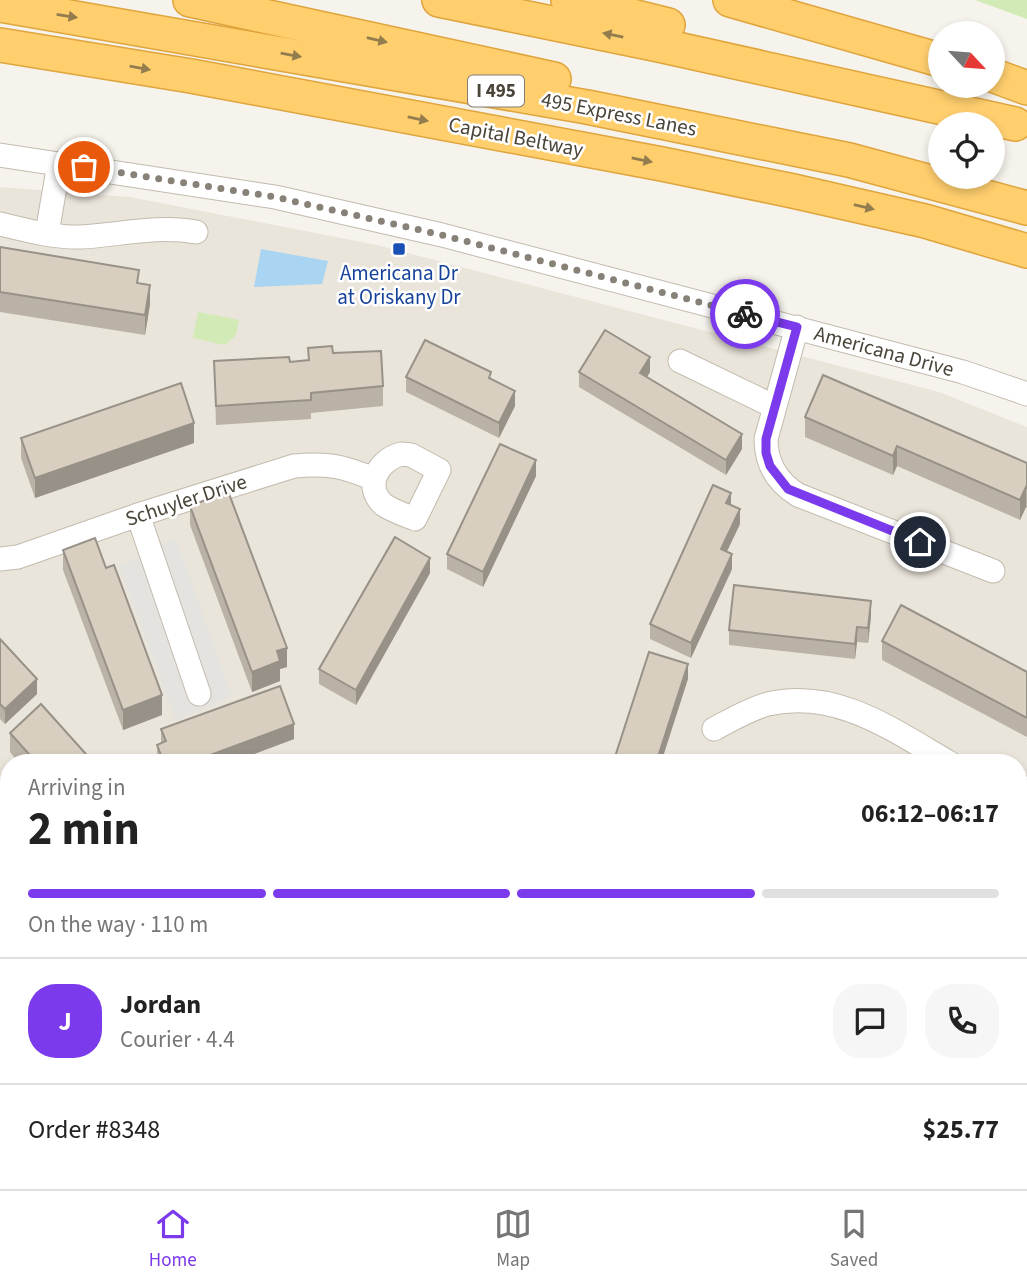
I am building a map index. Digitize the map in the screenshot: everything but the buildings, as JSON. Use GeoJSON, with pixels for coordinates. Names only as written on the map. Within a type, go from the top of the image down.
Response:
{"type":"FeatureCollection","features":[{"type":"Feature","properties":{"kind":"highway"},"geometry":{"type":"LineString","coordinates":[[190,0],[694,110],[841,149],[988,197]]}},
{"type":"Feature","properties":{"kind":"highway"},"geometry":{"type":"LineString","coordinates":[[439,0],[659,45],[1021,126]]}},
{"type":"Feature","properties":{"kind":"highway"},"geometry":{"type":"LineString","coordinates":[[568,0],[798,59],[1021,126]]}},
{"type":"Feature","properties":{"kind":"highway"},"geometry":{"type":"LineString","coordinates":[[730,0],[928,55]]}},
{"type":"Feature","properties":{"kind":"highway"},"geometry":{"type":"LineString","coordinates":[[789,0],[928,53]]}},
{"type":"Feature","properties":{"kind":"highway","name":"495 Express Lanes"},"geometry":{"type":"LineString","coordinates":[[0,5],[587,107],[849,160],[1027,208]]}},
{"type":"Feature","properties":{"kind":"highway","name":"Capital Beltway"},"geometry":{"type":"LineString","coordinates":[[0,45],[191,76],[662,164],[912,218],[1027,251]]}},
{"type":"Feature","properties":{"kind":"highway"},"geometry":{"type":"LineString","coordinates":[[1005,80],[1027,88]]}},
{"type":"Feature","properties":{"kind":"street","name":"Americana Drive"},"geometry":{"type":"LineString","coordinates":[[0,155],[275,197],[442,235],[963,372],[1027,394]]}},
{"type":"Feature","properties":{"kind":"street"},"geometry":{"type":"LineString","coordinates":[[47,233],[59,164]]}},
{"type":"Feature","properties":{"kind":"street"},"geometry":{"type":"LineString","coordinates":[[0,223],[78,237],[157,229],[196,232]]}},
{"type":"Feature","properties":{"kind":"street"},"geometry":{"type":"LineString","coordinates":[[797,327],[766,439],[770,466],[788,489],[993,571]]}},
{"type":"Feature","properties":{"kind":"street"},"geometry":{"type":"LineString","coordinates":[[680,361],[774,406]]}},
{"type":"Feature","properties":{"kind":"street","name":"Schuyler Drive"},"geometry":{"type":"LineString","coordinates":[[0,559],[18,557],[138,515],[294,466],[340,466],[374,478]]}},
{"type":"Feature","properties":{"kind":"street"},"geometry":{"type":"LineString","coordinates":[[138,515],[199,694]]}},
{"type":"Feature","properties":{"kind":"street"},"geometry":{"type":"LineString","coordinates":[[714,729],[767,704],[807,700],[866,715],[934,754]]}},
{"type":"Feature","properties":{"kind":"shaded area"},"geometry":{"type":"Polygon","coordinates":[[[0,187],[130,197],[377,245],[939,392],[1027,427],[1027,754],[0,754],[0,187]]]}},
{"type":"Feature","properties":{"kind":"shaded area"},"geometry":{"type":"Polygon","coordinates":[[[176,538],[232,696],[176,721],[119,566],[176,538]]]}},
{"type":"Feature","properties":{"kind":"green space"},"geometry":{"type":"Polygon","coordinates":[[[975,0],[1027,0],[1027,19],[975,0]]]}},
{"type":"Feature","properties":{"kind":"green space"},"geometry":{"type":"Polygon","coordinates":[[[198,312],[239,320],[236,335],[225,345],[193,338],[198,312]]]}},
{"type":"Feature","properties":{"kind":"water"},"geometry":{"type":"Polygon","coordinates":[[[261,249],[328,261],[322,284],[254,287],[261,249]]]}},
{"type":"Feature","properties":{"kind":"way so far"},"geometry":{"type":"LineString","coordinates":[[84,167],[275,197],[442,235],[745,314]]}},
{"type":"Feature","properties":{"kind":"place","name":"Americana Dr at Oriskany Dr"},"geometry":{"type":"Point","coordinates":[399,249]}},
{"type":"Feature","properties":{"kind":"route"},"geometry":{"type":"LineString","coordinates":[[745,314],[797,327],[766,439],[770,466],[779,480],[798,495],[920,542]]}}]}
